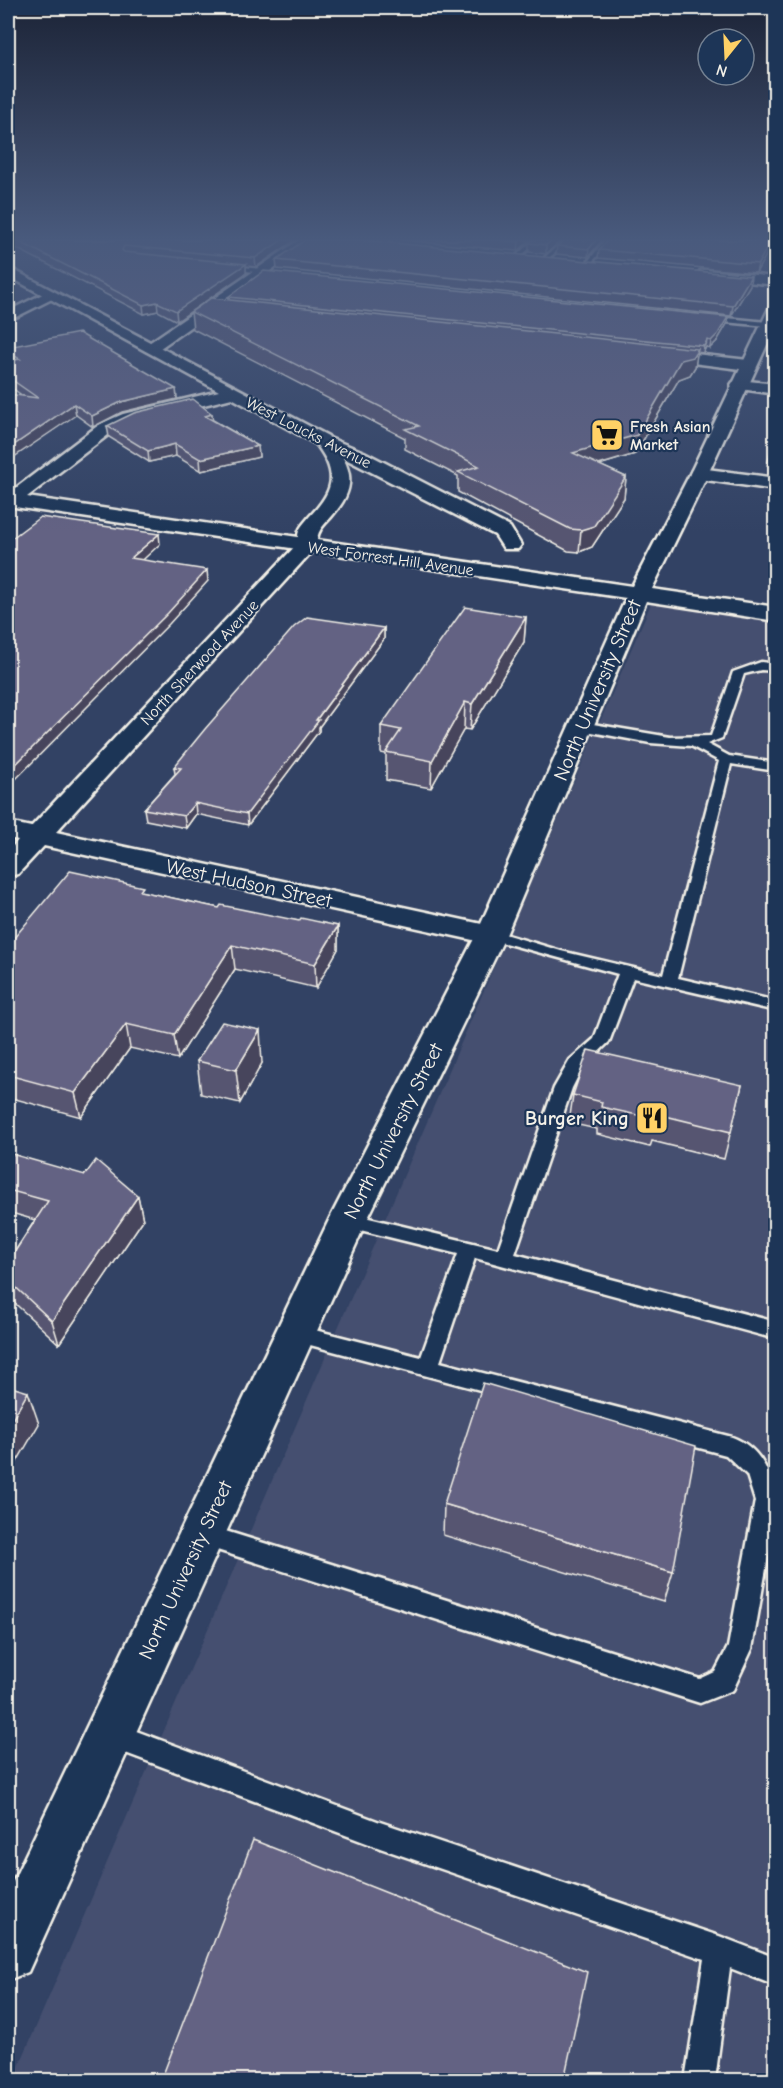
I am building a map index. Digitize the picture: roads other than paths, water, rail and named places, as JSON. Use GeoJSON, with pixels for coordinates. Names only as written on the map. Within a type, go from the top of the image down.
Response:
{"type":"FeatureCollection","features":[{"type":"Feature","properties":{"kind":"street","name":"West Loucks Avenue"},"geometry":{"type":"LineString","coordinates":[[131,337],[322,440],[358,456],[503,531],[511,545]]}},
{"type":"Feature","properties":{"kind":"street"},"geometry":{"type":"LineString","coordinates":[[151,348],[166,337]]}},
{"type":"Feature","properties":{"kind":"street","name":"North University Street"},"geometry":{"type":"LineString","coordinates":[[8,1953],[348,1220],[491,935],[639,593],[699,474],[762,337]]}},
{"type":"Feature","properties":{"kind":"street"},"geometry":{"type":"LineString","coordinates":[[630,352],[748,365]]}},
{"type":"Feature","properties":{"kind":"street"},"geometry":{"type":"LineString","coordinates":[[739,385],[776,389]]}},
{"type":"Feature","properties":{"kind":"street"},"geometry":{"type":"LineString","coordinates":[[8,501],[106,428],[129,418],[233,393]]}},
{"type":"Feature","properties":{"kind":"street","name":"North Sherwood Avenue"},"geometry":{"type":"LineString","coordinates":[[8,868],[307,545],[308,531],[335,501],[342,480],[332,453],[322,440]]}},
{"type":"Feature","properties":{"kind":"street"},"geometry":{"type":"LineString","coordinates":[[699,474],[776,484]]}},
{"type":"Feature","properties":{"kind":"street","name":"West Forrest Hill Avenue"},"geometry":{"type":"LineString","coordinates":[[8,501],[776,614]]}},
{"type":"Feature","properties":{"kind":"street","name":"West Hudson Street"},"geometry":{"type":"LineString","coordinates":[[8,830],[491,935]]}},
{"type":"Feature","properties":{"kind":"lane"},"geometry":{"type":"LineString","coordinates":[[696,744],[716,738],[739,672],[760,666],[776,668]]}},
{"type":"Feature","properties":{"kind":"lane"},"geometry":{"type":"LineString","coordinates":[[581,726],[696,744],[726,759],[776,767]]}},
{"type":"Feature","properties":{"kind":"lane"},"geometry":{"type":"LineString","coordinates":[[669,982],[726,759]]}},
{"type":"Feature","properties":{"kind":"lane"},"geometry":{"type":"LineString","coordinates":[[491,935],[558,956],[776,1006]]}},
{"type":"Feature","properties":{"kind":"lane"},"geometry":{"type":"LineString","coordinates":[[504,1258],[564,1088],[576,1064],[601,1042],[627,972]]}},
{"type":"Feature","properties":{"kind":"lane"},"geometry":{"type":"LineString","coordinates":[[348,1220],[504,1258],[776,1331]]}},
{"type":"Feature","properties":{"kind":"lane"},"geometry":{"type":"LineString","coordinates":[[429,1366],[469,1249]]}},
{"type":"Feature","properties":{"kind":"lane"},"geometry":{"type":"LineString","coordinates":[[202,1534],[700,1691],[724,1681],[740,1649],[766,1501],[756,1469],[732,1447],[296,1333]]}},
{"type":"Feature","properties":{"kind":"lane"},"geometry":{"type":"LineString","coordinates":[[109,1734],[380,1834],[719,1950],[776,1972]]}},
{"type":"Feature","properties":{"kind":"lane"},"geometry":{"type":"LineString","coordinates":[[700,2080],[719,1950]]}},
{"type":"Feature","properties":{"kind":"place","name":"Fresh Asian Market"},"geometry":{"type":"Point","coordinates":[607,435]}},
{"type":"Feature","properties":{"kind":"place","name":"Burger King"},"geometry":{"type":"Point","coordinates":[652,1118]}}]}
